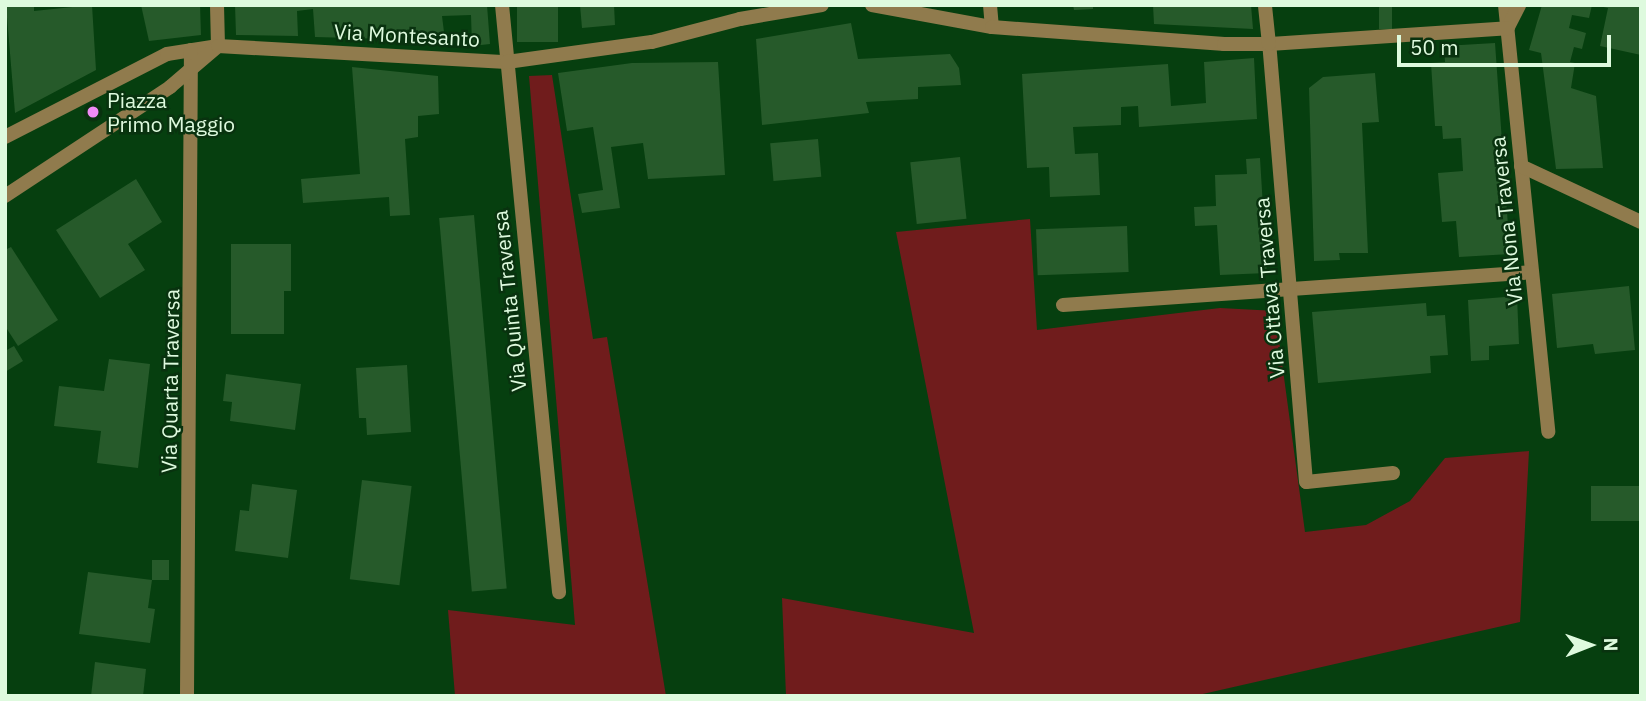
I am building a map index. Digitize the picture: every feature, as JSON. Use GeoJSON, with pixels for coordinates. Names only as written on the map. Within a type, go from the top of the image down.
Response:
{"type":"FeatureCollection","features":[{"type":"Feature","properties":{"kind":"street"},"geometry":{"type":"LineString","coordinates":[[5,195],[170,87],[218,46],[217,5]]}},
{"type":"Feature","properties":{"kind":"street","name":"Via Quinta Traversa"},"geometry":{"type":"LineString","coordinates":[[502,5],[559,592]]}},
{"type":"Feature","properties":{"kind":"street","name":"Via Montesanto"},"geometry":{"type":"LineString","coordinates":[[5,137],[167,54],[191,50],[218,46],[507,62],[652,42],[740,12],[821,5]]}},
{"type":"Feature","properties":{"kind":"street"},"geometry":{"type":"LineString","coordinates":[[872,5],[992,27],[1269,44],[1507,29],[1520,5]]}},
{"type":"Feature","properties":{"kind":"street"},"geometry":{"type":"LineString","coordinates":[[990,5],[992,27]]}},
{"type":"Feature","properties":{"kind":"street","name":"Via Ottava Traversa"},"geometry":{"type":"LineString","coordinates":[[1265,5],[1306,482],[1392,473]]}},
{"type":"Feature","properties":{"kind":"street","name":"Via Nona Traversa"},"geometry":{"type":"LineString","coordinates":[[1505,5],[1548,432]]}},
{"type":"Feature","properties":{"kind":"street","name":"Via Quarta Traversa"},"geometry":{"type":"LineString","coordinates":[[187,696],[194,66],[191,50]]}},
{"type":"Feature","properties":{"kind":"street"},"geometry":{"type":"LineString","coordinates":[[1521,166],[1641,222]]}},
{"type":"Feature","properties":{"kind":"street"},"geometry":{"type":"LineString","coordinates":[[1063,305],[1532,272]]}},
{"type":"Feature","properties":{"kind":"shaded area"},"geometry":{"type":"Polygon","coordinates":[[[552,75],[593,339],[607,337],[666,696],[455,696],[448,610],[575,625],[529,76],[552,75]]]}},
{"type":"Feature","properties":{"kind":"shaded area"},"geometry":{"type":"Polygon","coordinates":[[[1030,219],[1037,330],[1220,308],[1275,311],[1305,532],[1366,525],[1410,501],[1445,458],[1529,451],[1520,622],[1194,696],[786,696],[782,598],[974,633],[896,232],[1030,219]]]}},
{"type":"Feature","properties":{"kind":"building"},"geometry":{"type":"Polygon","coordinates":[[[6,5],[34,5],[34,11],[92,5],[96,70],[15,113],[6,5]]]}},
{"type":"Feature","properties":{"kind":"building"},"geometry":{"type":"Polygon","coordinates":[[[141,5],[200,5],[201,35],[149,41],[141,5]]]}},
{"type":"Feature","properties":{"kind":"building"},"geometry":{"type":"Polygon","coordinates":[[[235,5],[487,5],[490,44],[472,46],[471,15],[442,16],[444,32],[388,39],[315,37],[313,9],[297,11],[298,36],[236,35],[235,5]]]}},
{"type":"Feature","properties":{"kind":"building"},"geometry":{"type":"Polygon","coordinates":[[[517,5],[558,5],[558,42],[517,42],[517,5]]]}},
{"type":"Feature","properties":{"kind":"building"},"geometry":{"type":"Polygon","coordinates":[[[580,5],[614,5],[615,25],[582,28],[580,5]]]}},
{"type":"Feature","properties":{"kind":"building"},"geometry":{"type":"Polygon","coordinates":[[[1073,5],[1093,5],[1093,9],[1074,10],[1073,5]]]}},
{"type":"Feature","properties":{"kind":"building"},"geometry":{"type":"Polygon","coordinates":[[[1153,5],[1251,5],[1253,29],[1154,24],[1153,5]]]}},
{"type":"Feature","properties":{"kind":"building"},"geometry":{"type":"Polygon","coordinates":[[[1379,5],[1392,5],[1392,29],[1379,29],[1379,5]]]}},
{"type":"Feature","properties":{"kind":"building"},"geometry":{"type":"Polygon","coordinates":[[[1542,5],[1592,5],[1589,18],[1572,15],[1569,28],[1586,33],[1582,49],[1574,47],[1570,62],[1575,63],[1571,88],[1596,96],[1603,168],[1556,169],[1541,53],[1529,50],[1542,5]]]}},
{"type":"Feature","properties":{"kind":"building"},"geometry":{"type":"Polygon","coordinates":[[[1594,5],[1641,5],[1641,55],[1600,46],[1608,8],[1594,5]]]}},
{"type":"Feature","properties":{"kind":"building"},"geometry":{"type":"Polygon","coordinates":[[[851,23],[858,59],[950,54],[959,68],[961,85],[918,87],[918,99],[866,102],[869,113],[762,125],[756,39],[851,23]]]}},
{"type":"Feature","properties":{"kind":"building"},"geometry":{"type":"Polygon","coordinates":[[[1495,43],[1510,254],[1459,257],[1456,221],[1442,222],[1438,173],[1463,171],[1461,138],[1443,139],[1442,126],[1435,126],[1431,63],[1445,62],[1444,46],[1495,43]]]}},
{"type":"Feature","properties":{"kind":"building"},"geometry":{"type":"Polygon","coordinates":[[[1254,58],[1257,119],[1139,127],[1138,106],[1121,107],[1121,125],[1073,127],[1075,154],[1098,153],[1100,195],[1050,197],[1049,167],[1027,168],[1022,74],[1168,64],[1171,106],[1206,103],[1204,62],[1254,58]]]}},
{"type":"Feature","properties":{"kind":"building"},"geometry":{"type":"Polygon","coordinates":[[[718,62],[725,175],[648,179],[643,143],[611,147],[620,208],[582,213],[578,194],[603,190],[593,127],[567,131],[558,73],[632,63],[718,62]]]}},
{"type":"Feature","properties":{"kind":"building"},"geometry":{"type":"Polygon","coordinates":[[[352,67],[438,76],[439,114],[418,116],[418,137],[405,139],[410,215],[390,216],[389,197],[303,203],[301,179],[360,174],[352,67]]]}},
{"type":"Feature","properties":{"kind":"building"},"geometry":{"type":"Polygon","coordinates":[[[1375,73],[1379,122],[1362,123],[1368,253],[1339,253],[1340,260],[1314,261],[1309,88],[1323,77],[1375,73]]]}},
{"type":"Feature","properties":{"kind":"building"},"geometry":{"type":"Polygon","coordinates":[[[818,139],[821,177],[773,181],[770,143],[818,139]]]}},
{"type":"Feature","properties":{"kind":"building"},"geometry":{"type":"Polygon","coordinates":[[[960,157],[966,219],[917,224],[910,162],[960,157]]]}},
{"type":"Feature","properties":{"kind":"building"},"geometry":{"type":"Polygon","coordinates":[[[1260,158],[1267,273],[1220,275],[1217,225],[1195,226],[1194,207],[1216,206],[1215,175],[1247,174],[1246,159],[1260,158]]]}},
{"type":"Feature","properties":{"kind":"building"},"geometry":{"type":"Polygon","coordinates":[[[136,179],[162,222],[128,244],[145,270],[100,298],[56,230],[136,179]]]}},
{"type":"Feature","properties":{"kind":"building"},"geometry":{"type":"Polygon","coordinates":[[[474,215],[507,589],[472,592],[439,218],[474,215]]]}},
{"type":"Feature","properties":{"kind":"building"},"geometry":{"type":"Polygon","coordinates":[[[1127,226],[1129,272],[1038,275],[1036,229],[1127,226]]]}},
{"type":"Feature","properties":{"kind":"building"},"geometry":{"type":"Polygon","coordinates":[[[231,244],[291,244],[291,291],[284,291],[284,334],[231,334],[231,244]]]}},
{"type":"Feature","properties":{"kind":"building"},"geometry":{"type":"Polygon","coordinates":[[[11,247],[58,320],[18,346],[5,326],[5,250],[11,247]]]}},
{"type":"Feature","properties":{"kind":"building"},"geometry":{"type":"Polygon","coordinates":[[[1629,286],[1635,350],[1595,354],[1593,344],[1557,348],[1552,294],[1629,286]]]}},
{"type":"Feature","properties":{"kind":"building"},"geometry":{"type":"Polygon","coordinates":[[[1517,296],[1519,344],[1489,346],[1489,360],[1471,361],[1468,300],[1517,296]]]}},
{"type":"Feature","properties":{"kind":"building"},"geometry":{"type":"Polygon","coordinates":[[[1426,303],[1427,316],[1445,315],[1448,355],[1430,356],[1431,373],[1318,383],[1312,312],[1426,303]]]}},
{"type":"Feature","properties":{"kind":"building"},"geometry":{"type":"Polygon","coordinates":[[[14,346],[23,361],[5,372],[5,351],[14,346]]]}},
{"type":"Feature","properties":{"kind":"building"},"geometry":{"type":"Polygon","coordinates":[[[109,359],[150,364],[138,468],[97,463],[101,431],[54,426],[59,386],[104,391],[109,359]]]}},
{"type":"Feature","properties":{"kind":"building"},"geometry":{"type":"Polygon","coordinates":[[[407,365],[411,432],[367,435],[366,418],[359,418],[356,368],[407,365]]]}},
{"type":"Feature","properties":{"kind":"building"},"geometry":{"type":"Polygon","coordinates":[[[226,374],[301,384],[295,430],[230,421],[232,402],[223,401],[226,374]]]}},
{"type":"Feature","properties":{"kind":"building"},"geometry":{"type":"Polygon","coordinates":[[[362,480],[412,486],[399,585],[350,579],[362,480]]]}},
{"type":"Feature","properties":{"kind":"building"},"geometry":{"type":"Polygon","coordinates":[[[252,484],[297,490],[288,558],[235,551],[240,510],[249,511],[252,484]]]}},
{"type":"Feature","properties":{"kind":"building"},"geometry":{"type":"Polygon","coordinates":[[[1591,486],[1641,486],[1641,521],[1591,521],[1591,486]]]}},
{"type":"Feature","properties":{"kind":"building"},"geometry":{"type":"Polygon","coordinates":[[[152,560],[169,560],[169,580],[152,580],[152,560]]]}},
{"type":"Feature","properties":{"kind":"building"},"geometry":{"type":"Polygon","coordinates":[[[88,572],[152,580],[148,608],[155,609],[150,643],[79,634],[88,572]]]}},
{"type":"Feature","properties":{"kind":"building"},"geometry":{"type":"Polygon","coordinates":[[[95,662],[146,669],[143,696],[91,696],[95,662]]]}},
{"type":"Feature","properties":{"kind":"place","name":"Piazza Primo Maggio"},"geometry":{"type":"Point","coordinates":[93,112]}}]}
